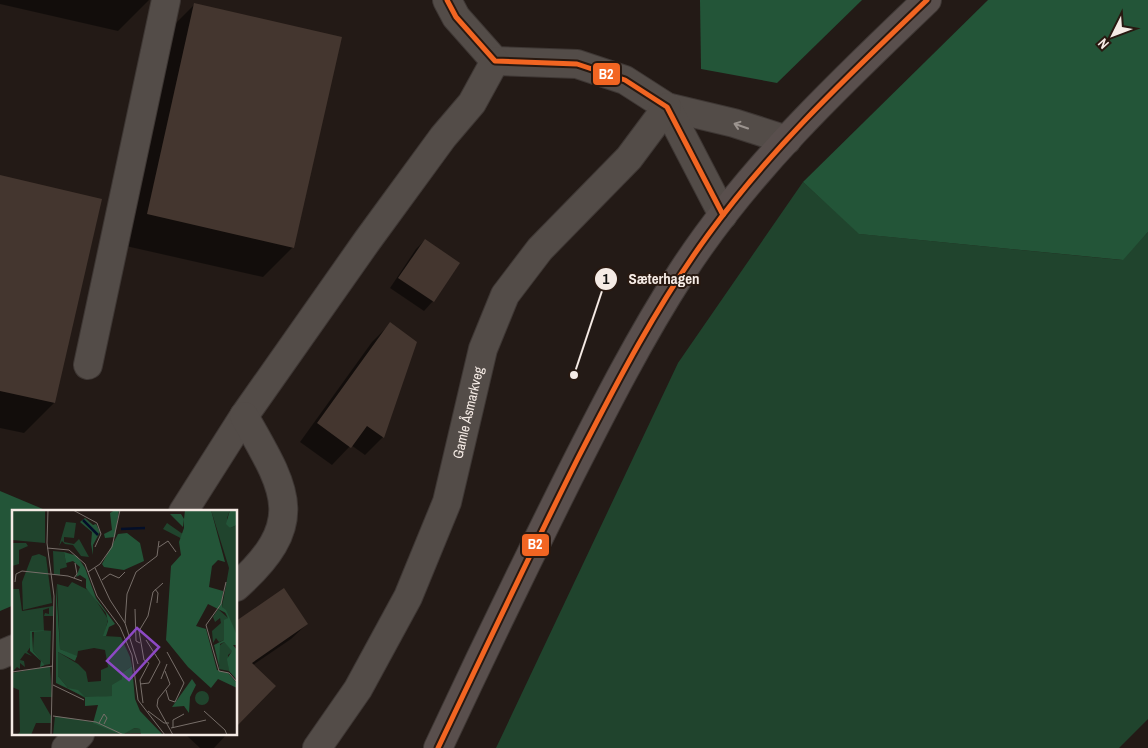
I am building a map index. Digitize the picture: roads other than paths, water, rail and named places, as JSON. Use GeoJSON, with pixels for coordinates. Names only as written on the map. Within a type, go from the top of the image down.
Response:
{"type":"FeatureCollection","features":[{"type":"Feature","properties":{"kind":"main road"},"geometry":{"type":"LineString","coordinates":[[438,748],[533,549],[622,372],[682,272],[723,215],[787,140],[860,64],[927,0]]}},
{"type":"Feature","properties":{"kind":"street"},"geometry":{"type":"LineString","coordinates":[[88,365],[166,0]]}},
{"type":"Feature","properties":{"kind":"street"},"geometry":{"type":"LineString","coordinates":[[447,0],[456,17],[495,60],[577,64],[625,80],[667,107],[734,123],[787,140]]}},
{"type":"Feature","properties":{"kind":"street"},"geometry":{"type":"LineString","coordinates":[[183,510],[244,416],[378,225],[442,137],[472,102],[495,60]]}},
{"type":"Feature","properties":{"kind":"street"},"geometry":{"type":"LineString","coordinates":[[667,107],[723,215]]}},
{"type":"Feature","properties":{"kind":"street","name":"Gamle Åsmarkveg"},"geometry":{"type":"LineString","coordinates":[[317,748],[358,689],[408,597],[447,502],[483,349],[505,295],[540,249],[629,158],[667,107]]}},
{"type":"Feature","properties":{"kind":"street"},"geometry":{"type":"LineString","coordinates":[[238,585],[270,553],[278,537],[284,504],[269,460],[244,416]]}},
{"type":"Feature","properties":{"kind":"street"},"geometry":{"type":"LineString","coordinates":[[0,655],[12,650]]}},
{"type":"Feature","properties":{"kind":"street"},"geometry":{"type":"LineString","coordinates":[[66,748],[78,736]]}},
{"type":"Feature","properties":{"kind":"place","name":"Sæterhagen"},"geometry":{"type":"Point","coordinates":[574,375]}}]}
